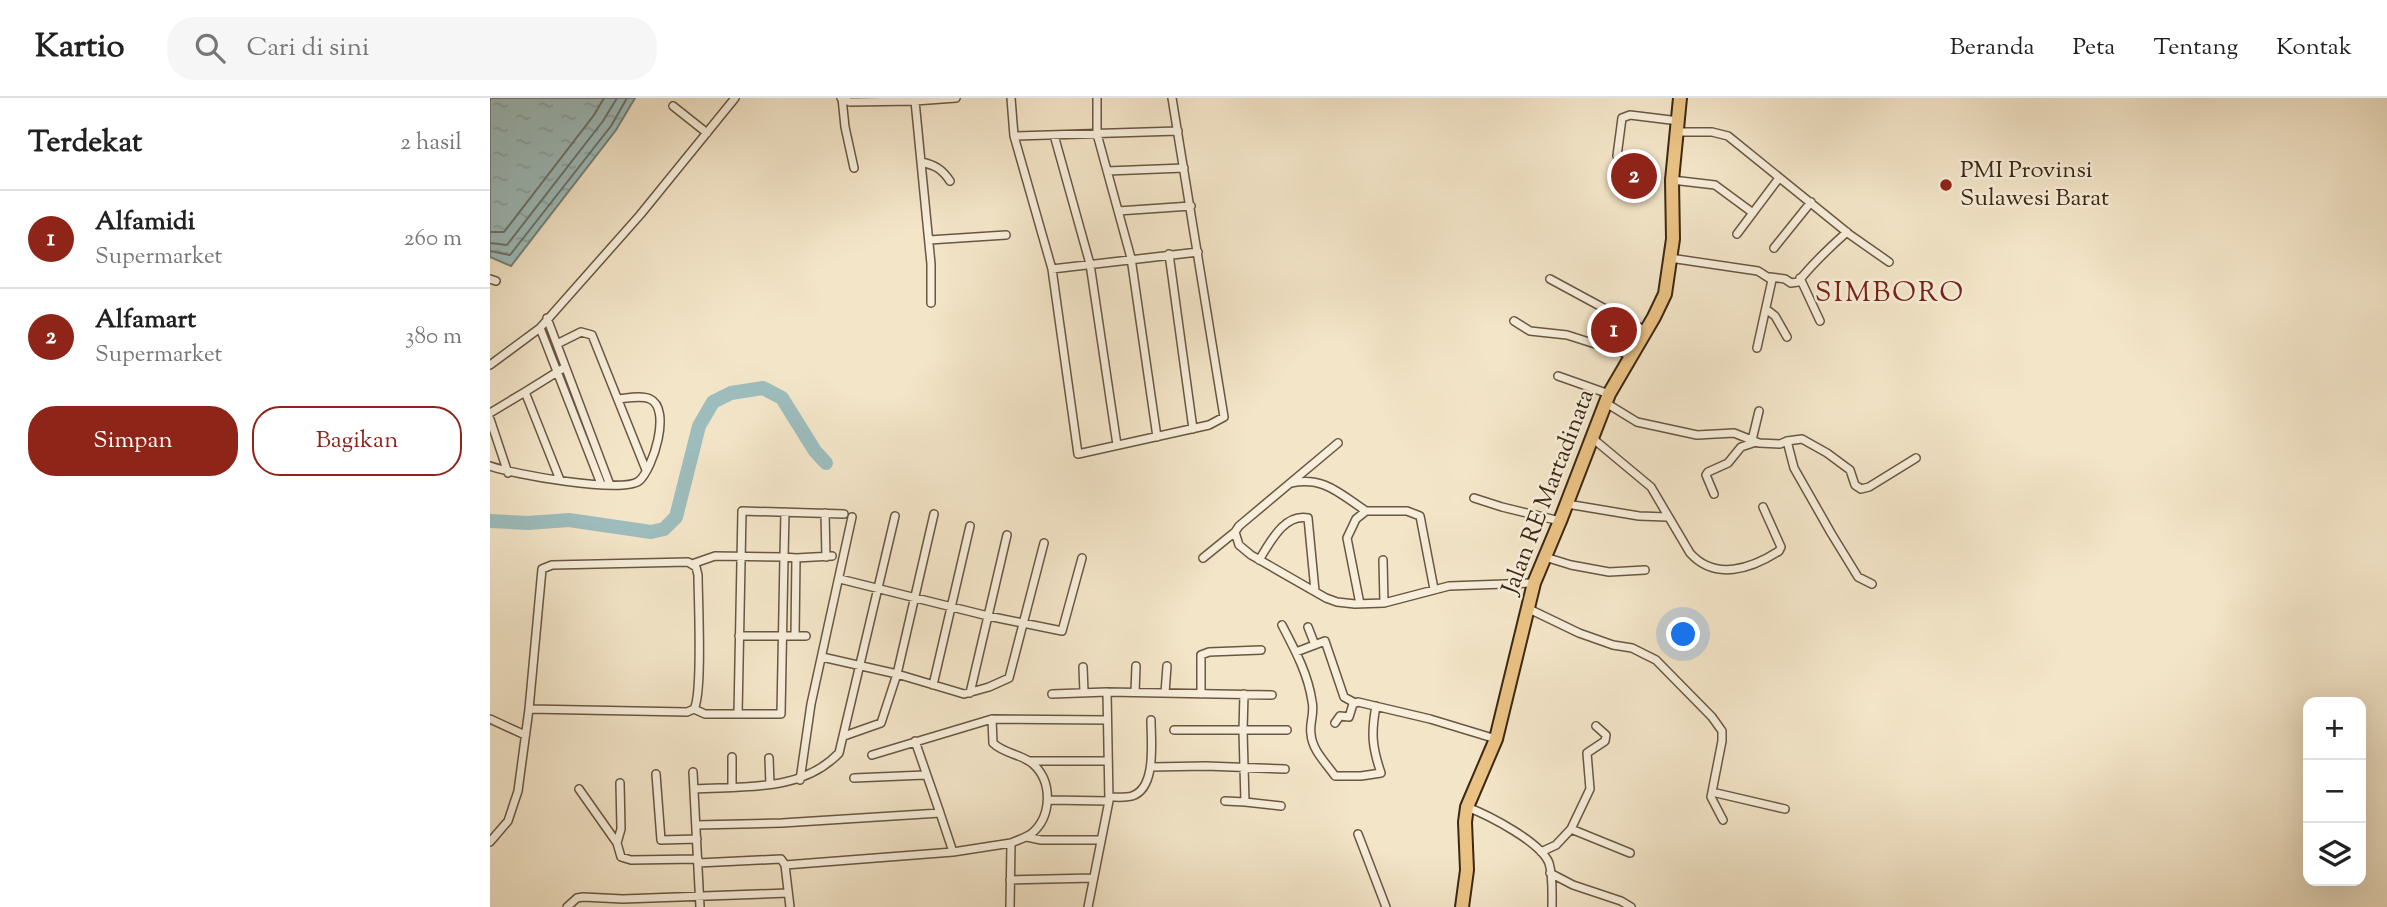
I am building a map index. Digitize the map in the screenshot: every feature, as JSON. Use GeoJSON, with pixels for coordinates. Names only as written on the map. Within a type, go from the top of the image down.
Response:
{"type":"FeatureCollection","features":[{"type":"Feature","properties":{"kind":"highway","name":"Jalan RE Martadinata"},"geometry":{"type":"LineString","coordinates":[[1462,907],[1466,870],[1467,807],[1496,738],[1534,583],[1607,399],[1665,294],[1673,239],[1672,180],[1680,98]]}},
{"type":"Feature","properties":{"kind":"street"},"geometry":{"type":"LineString","coordinates":[[490,365],[540,328],[640,215],[734,98]]}},
{"type":"Feature","properties":{"kind":"street"},"geometry":{"type":"LineString","coordinates":[[841,98],[850,102],[956,98]]}},
{"type":"Feature","properties":{"kind":"street"},"geometry":{"type":"LineString","coordinates":[[841,98],[854,167]]}},
{"type":"Feature","properties":{"kind":"street"},"geometry":{"type":"LineString","coordinates":[[1011,98],[1014,136],[1052,269],[1077,454],[1209,425],[1224,417],[1172,98]]}},
{"type":"Feature","properties":{"kind":"street"},"geometry":{"type":"LineString","coordinates":[[1097,98],[1097,134],[1131,258],[1157,437]]}},
{"type":"Feature","properties":{"kind":"street"},"geometry":{"type":"LineString","coordinates":[[915,101],[929,240],[931,303]]}},
{"type":"Feature","properties":{"kind":"street"},"geometry":{"type":"LineString","coordinates":[[673,106],[707,133]]}},
{"type":"Feature","properties":{"kind":"street"},"geometry":{"type":"LineString","coordinates":[[1617,156],[1621,120],[1630,115],[1678,127],[1724,134],[1889,262]]}},
{"type":"Feature","properties":{"kind":"street"},"geometry":{"type":"LineString","coordinates":[[1014,136],[1178,131]]}},
{"type":"Feature","properties":{"kind":"street"},"geometry":{"type":"LineString","coordinates":[[1054,135],[1090,264],[1117,445]]}},
{"type":"Feature","properties":{"kind":"street"},"geometry":{"type":"LineString","coordinates":[[921,162],[935,165],[944,171],[950,181]]}},
{"type":"Feature","properties":{"kind":"street"},"geometry":{"type":"LineString","coordinates":[[1107,171],[1184,168]]}},
{"type":"Feature","properties":{"kind":"street"},"geometry":{"type":"LineString","coordinates":[[1737,234],[1779,178]]}},
{"type":"Feature","properties":{"kind":"street"},"geometry":{"type":"LineString","coordinates":[[1672,180],[1715,185],[1753,213]]}},
{"type":"Feature","properties":{"kind":"street"},"geometry":{"type":"LineString","coordinates":[[1774,248],[1811,202]]}},
{"type":"Feature","properties":{"kind":"street"},"geometry":{"type":"LineString","coordinates":[[1118,211],[1191,206]]}},
{"type":"Feature","properties":{"kind":"street"},"geometry":{"type":"LineString","coordinates":[[1670,258],[1758,271],[1794,283],[1847,232]]}},
{"type":"Feature","properties":{"kind":"street"},"geometry":{"type":"LineString","coordinates":[[929,240],[1006,235]]}},
{"type":"Feature","properties":{"kind":"street"},"geometry":{"type":"LineString","coordinates":[[1052,269],[1198,252]]}},
{"type":"Feature","properties":{"kind":"street"},"geometry":{"type":"LineString","coordinates":[[1168,254],[1193,429]]}},
{"type":"Feature","properties":{"kind":"street"},"geometry":{"type":"LineString","coordinates":[[1757,348],[1772,280],[1770,277]]}},
{"type":"Feature","properties":{"kind":"street"},"geometry":{"type":"LineString","coordinates":[[1800,278],[1820,321]]}},
{"type":"Feature","properties":{"kind":"street"},"geometry":{"type":"LineString","coordinates":[[1550,279],[1646,331]]}},
{"type":"Feature","properties":{"kind":"street"},"geometry":{"type":"LineString","coordinates":[[1766,309],[1776,316],[1787,337]]}},
{"type":"Feature","properties":{"kind":"street"},"geometry":{"type":"LineString","coordinates":[[547,318],[601,484]]}},
{"type":"Feature","properties":{"kind":"street"},"geometry":{"type":"LineString","coordinates":[[1514,321],[1530,331],[1567,335],[1630,355]]}},
{"type":"Feature","properties":{"kind":"street"},"geometry":{"type":"LineString","coordinates":[[540,328],[562,369],[610,485]]}},
{"type":"Feature","properties":{"kind":"street"},"geometry":{"type":"LineString","coordinates":[[557,344],[582,332],[592,335],[646,470]]}},
{"type":"Feature","properties":{"kind":"street"},"geometry":{"type":"LineString","coordinates":[[490,413],[562,369]]}},
{"type":"Feature","properties":{"kind":"street"},"geometry":{"type":"LineString","coordinates":[[1558,376],[1607,399],[1637,422],[1697,435],[1734,433],[1754,441],[1780,444],[1802,439],[1850,470],[1855,485],[1861,489],[1869,487],[1916,458]]}},
{"type":"Feature","properties":{"kind":"street"},"geometry":{"type":"LineString","coordinates":[[524,392],[560,480]]}},
{"type":"Feature","properties":{"kind":"street"},"geometry":{"type":"LineString","coordinates":[[490,466],[508,473],[560,480],[610,485],[635,483],[640,480],[653,457],[661,423],[661,410],[652,399],[618,399]]}},
{"type":"Feature","properties":{"kind":"street"},"geometry":{"type":"LineString","coordinates":[[1754,441],[1759,411]]}},
{"type":"Feature","properties":{"kind":"street"},"geometry":{"type":"LineString","coordinates":[[490,419],[508,473]]}},
{"type":"Feature","properties":{"kind":"street"},"geometry":{"type":"LineString","coordinates":[[1591,436],[1651,487],[1667,517],[1698,561],[1712,568],[1726,571],[1746,567],[1779,551],[1781,547],[1763,507]]}},
{"type":"Feature","properties":{"kind":"street"},"geometry":{"type":"LineString","coordinates":[[1714,494],[1707,472],[1728,463],[1741,447],[1754,441]]}},
{"type":"Feature","properties":{"kind":"street"},"geometry":{"type":"LineString","coordinates":[[1787,441],[1794,468],[1831,533],[1858,577],[1872,584]]}},
{"type":"Feature","properties":{"kind":"street"},"geometry":{"type":"LineString","coordinates":[[1203,558],[1338,443]]}},
{"type":"Feature","properties":{"kind":"street"},"geometry":{"type":"LineString","coordinates":[[1289,484],[1306,480],[1318,481],[1366,511],[1408,511],[1420,516],[1434,589]]}},
{"type":"Feature","properties":{"kind":"street"},"geometry":{"type":"LineString","coordinates":[[1474,498],[1560,521]]}},
{"type":"Feature","properties":{"kind":"street"},"geometry":{"type":"LineString","coordinates":[[1567,504],[1639,516],[1667,517]]}},
{"type":"Feature","properties":{"kind":"street"},"geometry":{"type":"LineString","coordinates":[[738,714],[742,511],[844,514]]}},
{"type":"Feature","properties":{"kind":"street"},"geometry":{"type":"LineString","coordinates":[[1360,604],[1347,538],[1356,519],[1366,511]]}},
{"type":"Feature","properties":{"kind":"street"},"geometry":{"type":"LineString","coordinates":[[694,709],[705,714],[782,714],[785,512]]}},
{"type":"Feature","properties":{"kind":"street"},"geometry":{"type":"LineString","coordinates":[[490,842],[508,821],[513,808],[529,709],[542,569],[552,565],[692,564],[715,556],[829,557],[825,513]]}},
{"type":"Feature","properties":{"kind":"street"},"geometry":{"type":"LineString","coordinates":[[844,736],[881,723],[897,674],[934,514]]}},
{"type":"Feature","properties":{"kind":"street"},"geometry":{"type":"LineString","coordinates":[[694,789],[800,780],[826,767],[839,753],[895,516]]}},
{"type":"Feature","properties":{"kind":"street"},"geometry":{"type":"LineString","coordinates":[[800,780],[811,704],[841,579],[852,517]]}},
{"type":"Feature","properties":{"kind":"street"},"geometry":{"type":"LineString","coordinates":[[1259,560],[1274,536],[1286,524],[1297,518],[1308,518],[1315,591]]}},
{"type":"Feature","properties":{"kind":"street"},"geometry":{"type":"LineString","coordinates":[[933,685],[970,526]]}},
{"type":"Feature","properties":{"kind":"street"},"geometry":{"type":"LineString","coordinates":[[1235,532],[1238,545],[1259,560],[1337,602],[1384,603],[1434,589],[1480,583],[1534,583]]}},
{"type":"Feature","properties":{"kind":"street"},"geometry":{"type":"LineString","coordinates":[[970,693],[1007,535]]}},
{"type":"Feature","properties":{"kind":"street"},"geometry":{"type":"LineString","coordinates":[[822,657],[897,674],[964,694],[1009,678],[1044,543]]}},
{"type":"Feature","properties":{"kind":"street"},"geometry":{"type":"LineString","coordinates":[[1545,557],[1609,572],[1645,570]]}},
{"type":"Feature","properties":{"kind":"street"},"geometry":{"type":"LineString","coordinates":[[795,636],[796,558]]}},
{"type":"Feature","properties":{"kind":"street"},"geometry":{"type":"LineString","coordinates":[[841,579],[988,616],[1062,631],[1082,558]]}},
{"type":"Feature","properties":{"kind":"street"},"geometry":{"type":"LineString","coordinates":[[1383,559],[1384,603]]}},
{"type":"Feature","properties":{"kind":"street"},"geometry":{"type":"LineString","coordinates":[[529,709],[687,712],[694,709],[698,687],[698,600],[697,570],[692,564]]}},
{"type":"Feature","properties":{"kind":"street"},"geometry":{"type":"LineString","coordinates":[[1527,608],[1602,642],[1641,652],[1656,660],[1690,693],[1722,731],[1720,757],[1712,792],[1713,804],[1723,820]]}},
{"type":"Feature","properties":{"kind":"street"},"geometry":{"type":"LineString","coordinates":[[1282,625],[1296,652],[1312,700],[1314,715],[1310,733],[1316,751],[1335,776],[1381,773],[1374,754],[1371,733],[1376,706]]}},
{"type":"Feature","properties":{"kind":"street"},"geometry":{"type":"LineString","coordinates":[[1308,626],[1315,645]]}},
{"type":"Feature","properties":{"kind":"street"},"geometry":{"type":"LineString","coordinates":[[739,636],[806,636]]}},
{"type":"Feature","properties":{"kind":"street"},"geometry":{"type":"LineString","coordinates":[[1296,652],[1325,641],[1344,697],[1354,703],[1430,719],[1496,738]]}},
{"type":"Feature","properties":{"kind":"street"},"geometry":{"type":"LineString","coordinates":[[1201,694],[1201,655],[1261,650]]}},
{"type":"Feature","properties":{"kind":"street"},"geometry":{"type":"LineString","coordinates":[[1135,692],[1136,666]]}},
{"type":"Feature","properties":{"kind":"street"},"geometry":{"type":"LineString","coordinates":[[1165,693],[1167,666]]}},
{"type":"Feature","properties":{"kind":"street"},"geometry":{"type":"LineString","coordinates":[[1083,667],[1084,692]]}},
{"type":"Feature","properties":{"kind":"street"},"geometry":{"type":"LineString","coordinates":[[1088,907],[1109,799],[1107,692]]}},
{"type":"Feature","properties":{"kind":"street"},"geometry":{"type":"LineString","coordinates":[[1052,694],[1135,692],[1272,695]]}},
{"type":"Feature","properties":{"kind":"street"},"geometry":{"type":"LineString","coordinates":[[1244,694],[1242,731],[1245,802]]}},
{"type":"Feature","properties":{"kind":"street"},"geometry":{"type":"LineString","coordinates":[[1335,723],[1340,716],[1349,717],[1354,703]]}},
{"type":"Feature","properties":{"kind":"street"},"geometry":{"type":"LineString","coordinates":[[490,719],[525,735]]}},
{"type":"Feature","properties":{"kind":"street"},"geometry":{"type":"LineString","coordinates":[[872,755],[992,719],[1107,720]]}},
{"type":"Feature","properties":{"kind":"street"},"geometry":{"type":"LineString","coordinates":[[992,719],[993,743],[1030,761],[1108,761]]}},
{"type":"Feature","properties":{"kind":"street"},"geometry":{"type":"LineString","coordinates":[[1049,800],[1109,799],[1138,793],[1146,784],[1151,767],[1151,720]]}},
{"type":"Feature","properties":{"kind":"street"},"geometry":{"type":"LineString","coordinates":[[1541,852],[1556,845],[1571,828],[1590,789],[1587,753],[1605,741],[1606,736],[1596,726]]}},
{"type":"Feature","properties":{"kind":"street"},"geometry":{"type":"LineString","coordinates":[[1174,730],[1287,730]]}},
{"type":"Feature","properties":{"kind":"street"},"geometry":{"type":"LineString","coordinates":[[915,741],[953,852]]}},
{"type":"Feature","properties":{"kind":"street"},"geometry":{"type":"LineString","coordinates":[[732,757],[732,786]]}},
{"type":"Feature","properties":{"kind":"street"},"geometry":{"type":"LineString","coordinates":[[769,758],[770,784]]}},
{"type":"Feature","properties":{"kind":"street"},"geometry":{"type":"LineString","coordinates":[[785,865],[953,852],[1011,843],[1027,837],[1037,828],[1049,800],[1045,782],[1030,761]]}},
{"type":"Feature","properties":{"kind":"street"},"geometry":{"type":"LineString","coordinates":[[1151,767],[1285,769]]}},
{"type":"Feature","properties":{"kind":"street"},"geometry":{"type":"LineString","coordinates":[[693,772],[700,907]]}},
{"type":"Feature","properties":{"kind":"street"},"geometry":{"type":"LineString","coordinates":[[656,774],[662,840],[697,839]]}},
{"type":"Feature","properties":{"kind":"street"},"geometry":{"type":"LineString","coordinates":[[854,778],[925,775]]}},
{"type":"Feature","properties":{"kind":"street"},"geometry":{"type":"LineString","coordinates":[[617,844],[621,830],[620,783]]}},
{"type":"Feature","properties":{"kind":"street"},"geometry":{"type":"LineString","coordinates":[[579,789],[625,859],[698,861],[778,858],[785,865],[790,907]]}},
{"type":"Feature","properties":{"kind":"street"},"geometry":{"type":"LineString","coordinates":[[1712,792],[1785,809]]}},
{"type":"Feature","properties":{"kind":"street"},"geometry":{"type":"LineString","coordinates":[[1225,801],[1281,806]]}},
{"type":"Feature","properties":{"kind":"street"},"geometry":{"type":"LineString","coordinates":[[1467,807],[1515,831],[1547,859],[1552,907]]}},
{"type":"Feature","properties":{"kind":"street"},"geometry":{"type":"LineString","coordinates":[[696,825],[782,823],[940,813]]}},
{"type":"Feature","properties":{"kind":"street"},"geometry":{"type":"LineString","coordinates":[[1571,828],[1630,853]]}},
{"type":"Feature","properties":{"kind":"street"},"geometry":{"type":"LineString","coordinates":[[1358,834],[1386,907]]}},
{"type":"Feature","properties":{"kind":"street"},"geometry":{"type":"LineString","coordinates":[[1027,837],[1041,840],[1101,840]]}},
{"type":"Feature","properties":{"kind":"street"},"geometry":{"type":"LineString","coordinates":[[1010,907],[1011,843]]}},
{"type":"Feature","properties":{"kind":"street"},"geometry":{"type":"LineString","coordinates":[[1550,873],[1631,907]]}},
{"type":"Feature","properties":{"kind":"street"},"geometry":{"type":"LineString","coordinates":[[1010,880],[1093,878]]}},
{"type":"Feature","properties":{"kind":"street"},"geometry":{"type":"LineString","coordinates":[[567,907],[577,898],[600,900],[788,893]]}},
{"type":"Feature","properties":{"kind":"water"},"geometry":{"type":"Polygon","coordinates":[[[490,98],[635,98],[616,130],[511,266],[490,257],[490,98]]]}},
{"type":"Feature","properties":{"kind":"waterway"},"geometry":{"type":"LineString","coordinates":[[490,521],[528,523],[569,520],[651,532],[664,529],[676,517],[699,426],[713,402],[731,393],[763,388],[782,398],[815,451],[826,463]]}},
{"type":"Feature","properties":{"kind":"place","name":"Alfamart"},"geometry":{"type":"Point","coordinates":[1634,176]}},
{"type":"Feature","properties":{"kind":"place","name":"PMI Provinsi Sulawesi Barat"},"geometry":{"type":"Point","coordinates":[1946,185]}},
{"type":"Feature","properties":{"kind":"place","name":"Alfamidi"},"geometry":{"type":"Point","coordinates":[1614,330]}},
{"type":"Feature","properties":{"kind":"district","name":"SIMBORO"},"geometry":{"type":"Point","coordinates":[1890,294]}}]}
